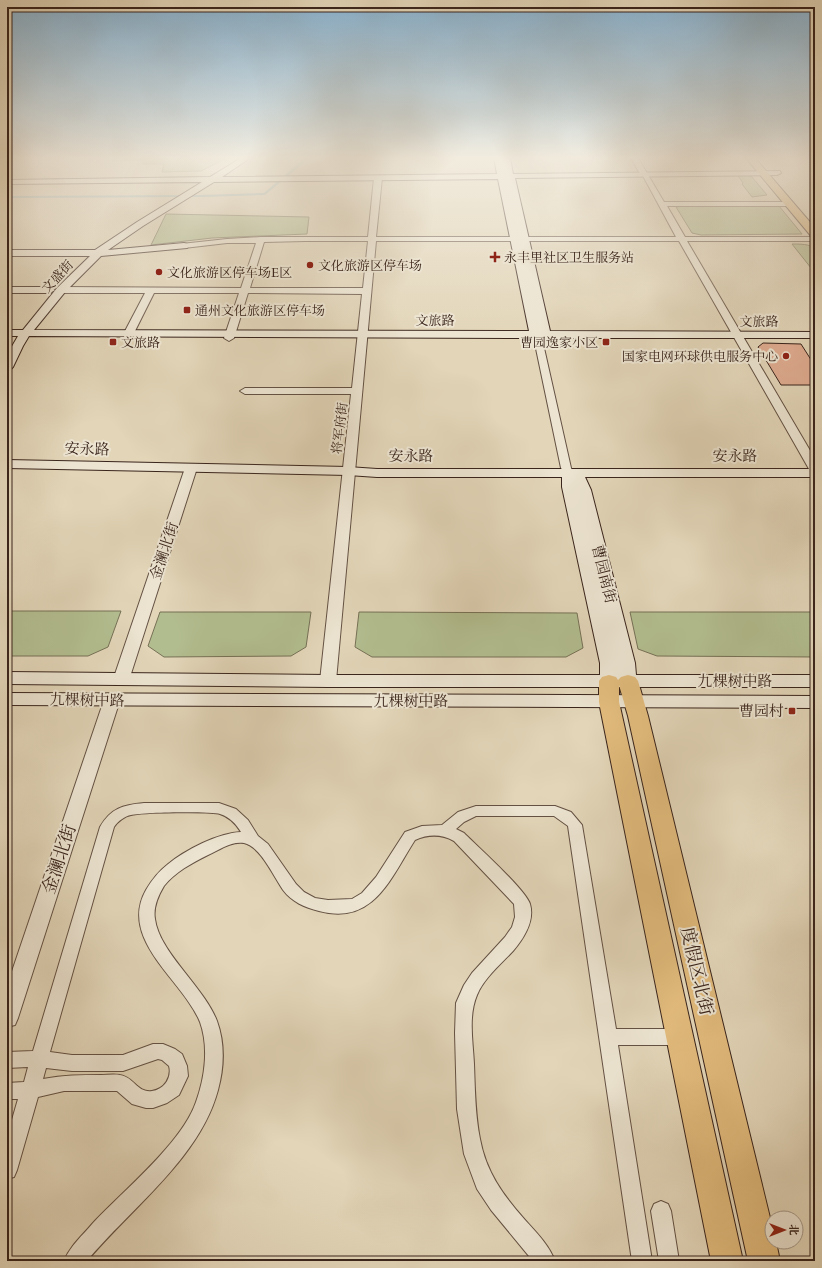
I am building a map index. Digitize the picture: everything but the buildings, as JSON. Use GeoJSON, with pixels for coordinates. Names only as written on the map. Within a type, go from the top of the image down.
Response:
{"type":"FeatureCollection","features":[{"type":"Feature","properties":{"kind":"main road","name":"文盛街"},"geometry":{"type":"LineString","coordinates":[[7,367],[14,337],[55,290],[97,251],[148,217]]}},
{"type":"Feature","properties":{"kind":"main road","name":"曹园南街"},"geometry":{"type":"LineString","coordinates":[[515,217],[540,336]]}},
{"type":"Feature","properties":{"kind":"main road"},"geometry":{"type":"LineString","coordinates":[[801,217],[815,234]]}},
{"type":"Feature","properties":{"kind":"main road"},"geometry":{"type":"LineString","coordinates":[[7,250],[131,251],[184,246]]}},
{"type":"Feature","properties":{"kind":"main road"},"geometry":{"type":"LineString","coordinates":[[7,253],[97,251]]}},
{"type":"Feature","properties":{"kind":"main road"},"geometry":{"type":"LineString","coordinates":[[7,290],[55,290]]}},
{"type":"Feature","properties":{"kind":"main road","name":"文旅路"},"geometry":{"type":"LineString","coordinates":[[14,337],[129,333],[230,336]]}},
{"type":"Feature","properties":{"kind":"main road","name":"文旅路"},"geometry":{"type":"LineString","coordinates":[[14,337],[815,337]]}},
{"type":"Feature","properties":{"kind":"main road","name":"安永路"},"geometry":{"type":"LineString","coordinates":[[7,464],[190,471]]}},
{"type":"Feature","properties":{"kind":"main road","name":"安永路"},"geometry":{"type":"LineString","coordinates":[[7,471],[190,471],[815,480]]}},
{"type":"Feature","properties":{"kind":"main road","name":"安永路"},"geometry":{"type":"LineString","coordinates":[[572,477],[815,473]]}},
{"type":"Feature","properties":{"kind":"main road","name":"曹园南街"},"geometry":{"type":"LineString","coordinates":[[572,477],[609,663],[620,692]]}},
{"type":"Feature","properties":{"kind":"main road","name":"九棵树中路"},"geometry":{"type":"LineString","coordinates":[[7,678],[328,681],[620,692],[815,702]]}},
{"type":"Feature","properties":{"kind":"main road","name":"九棵树中路"},"geometry":{"type":"LineString","coordinates":[[7,699],[112,700],[620,692],[815,681]]}},
{"type":"Feature","properties":{"kind":"main road","name":"度假区北街"},"geometry":{"type":"LineString","coordinates":[[620,692],[680,1037],[727,1261]]}},
{"type":"Feature","properties":{"kind":"main road","name":"度假区北街"},"geometry":{"type":"LineString","coordinates":[[620,692],[764,1261]]}},
{"type":"Feature","properties":{"kind":"street","name":"将军府街"},"geometry":{"type":"LineString","coordinates":[[328,681],[374,217]]}},
{"type":"Feature","properties":{"kind":"street"},"geometry":{"type":"LineString","coordinates":[[669,217],[815,469]]}},
{"type":"Feature","properties":{"kind":"street"},"geometry":{"type":"LineString","coordinates":[[230,336],[246,290],[261,239]]}},
{"type":"Feature","properties":{"kind":"street"},"geometry":{"type":"LineString","coordinates":[[184,246],[261,239],[815,239]]}},
{"type":"Feature","properties":{"kind":"street"},"geometry":{"type":"LineString","coordinates":[[55,290],[367,291]]}},
{"type":"Feature","properties":{"kind":"street"},"geometry":{"type":"LineString","coordinates":[[129,333],[151,290]]}},
{"type":"Feature","properties":{"kind":"street","name":"曹园南街"},"geometry":{"type":"LineString","coordinates":[[540,336],[566,468],[572,477]]}},
{"type":"Feature","properties":{"kind":"street"},"geometry":{"type":"LineString","coordinates":[[245,391],[357,391]]}},
{"type":"Feature","properties":{"kind":"street","name":"金澜北街"},"geometry":{"type":"LineString","coordinates":[[121,680],[190,471]]}},
{"type":"Feature","properties":{"kind":"street","name":"金澜北街"},"geometry":{"type":"LineString","coordinates":[[7,1018],[112,700]]}},
{"type":"Feature","properties":{"kind":"street"},"geometry":{"type":"LineString","coordinates":[[7,1170],[107,827],[111,820],[128,810],[144,808],[219,808],[229,811],[239,817],[253,840]]}},
{"type":"Feature","properties":{"kind":"street"},"geometry":{"type":"LineString","coordinates":[[445,831],[456,819],[476,811],[555,811],[564,814],[571,819],[575,825],[642,1261]]}},
{"type":"Feature","properties":{"kind":"street"},"geometry":{"type":"LineString","coordinates":[[74,1261],[88,1244],[174,1155],[189,1133],[201,1110],[208,1093],[213,1073],[214,1054],[208,1019],[150,934],[146,909],[149,897],[167,872],[178,863],[231,838],[241,836],[253,840],[263,847],[290,888],[298,896],[328,907],[347,906],[362,901],[377,887],[410,836],[419,832],[430,830],[445,831],[459,837],[515,894],[522,904],[524,920],[519,933],[472,986],[466,1001],[463,1021],[468,1131],[475,1160],[484,1182],[494,1197],[545,1261]]}},
{"type":"Feature","properties":{"kind":"street"},"geometry":{"type":"LineString","coordinates":[[608,1037],[680,1037]]}},
{"type":"Feature","properties":{"kind":"street"},"geometry":{"type":"LineString","coordinates":[[7,1060],[39,1059],[68,1063],[125,1063],[136,1060],[149,1053],[164,1052],[175,1059],[179,1071],[178,1078],[170,1090],[160,1097],[148,1100],[135,1096],[120,1083],[64,1083],[30,1090],[7,1091]]}},
{"type":"Feature","properties":{"kind":"street"},"geometry":{"type":"LineString","coordinates":[[661,1211],[669,1261]]}},
{"type":"Feature","properties":{"kind":"green space"},"geometry":{"type":"Polygon","coordinates":[[[164,217],[309,217],[307,234],[212,238],[151,245],[164,217]]]}},
{"type":"Feature","properties":{"kind":"green space"},"geometry":{"type":"Polygon","coordinates":[[[682,217],[788,217],[802,234],[701,235],[692,233],[682,217]]]}},
{"type":"Feature","properties":{"kind":"green space"},"geometry":{"type":"Polygon","coordinates":[[[792,244],[807,245],[814,249],[815,273],[792,244]]]}},
{"type":"Feature","properties":{"kind":"green space"},"geometry":{"type":"Polygon","coordinates":[[[7,611],[121,611],[108,647],[88,656],[7,656],[7,611]]]}},
{"type":"Feature","properties":{"kind":"green space"},"geometry":{"type":"Polygon","coordinates":[[[160,612],[311,612],[306,647],[291,656],[164,657],[148,646],[160,612]]]}},
{"type":"Feature","properties":{"kind":"green space"},"geometry":{"type":"Polygon","coordinates":[[[359,612],[577,613],[583,648],[566,657],[372,657],[355,647],[359,612]]]}},
{"type":"Feature","properties":{"kind":"green space"},"geometry":{"type":"Polygon","coordinates":[[[630,612],[815,612],[815,657],[657,656],[638,649],[630,612]]]}},
{"type":"Feature","properties":{"kind":"place","name":"永丰里社区卫生服务站"},"geometry":{"type":"Point","coordinates":[495,257]}},
{"type":"Feature","properties":{"kind":"place","name":"文化旅游区停车场"},"geometry":{"type":"Point","coordinates":[310,265]}},
{"type":"Feature","properties":{"kind":"place","name":"文化旅游区停车场E区"},"geometry":{"type":"Point","coordinates":[159,272]}},
{"type":"Feature","properties":{"kind":"place","name":"通州文化旅游区停车场"},"geometry":{"type":"Point","coordinates":[187,310]}},
{"type":"Feature","properties":{"kind":"place","name":"文旅路"},"geometry":{"type":"Point","coordinates":[113,342]}},
{"type":"Feature","properties":{"kind":"place","name":"曹园逸家小区"},"geometry":{"type":"Point","coordinates":[606,342]}},
{"type":"Feature","properties":{"kind":"place","name":"国家电网环球供电服务中心"},"geometry":{"type":"Point","coordinates":[786,356]}},
{"type":"Feature","properties":{"kind":"place","name":"曹园村"},"geometry":{"type":"Point","coordinates":[792,711]}}]}
